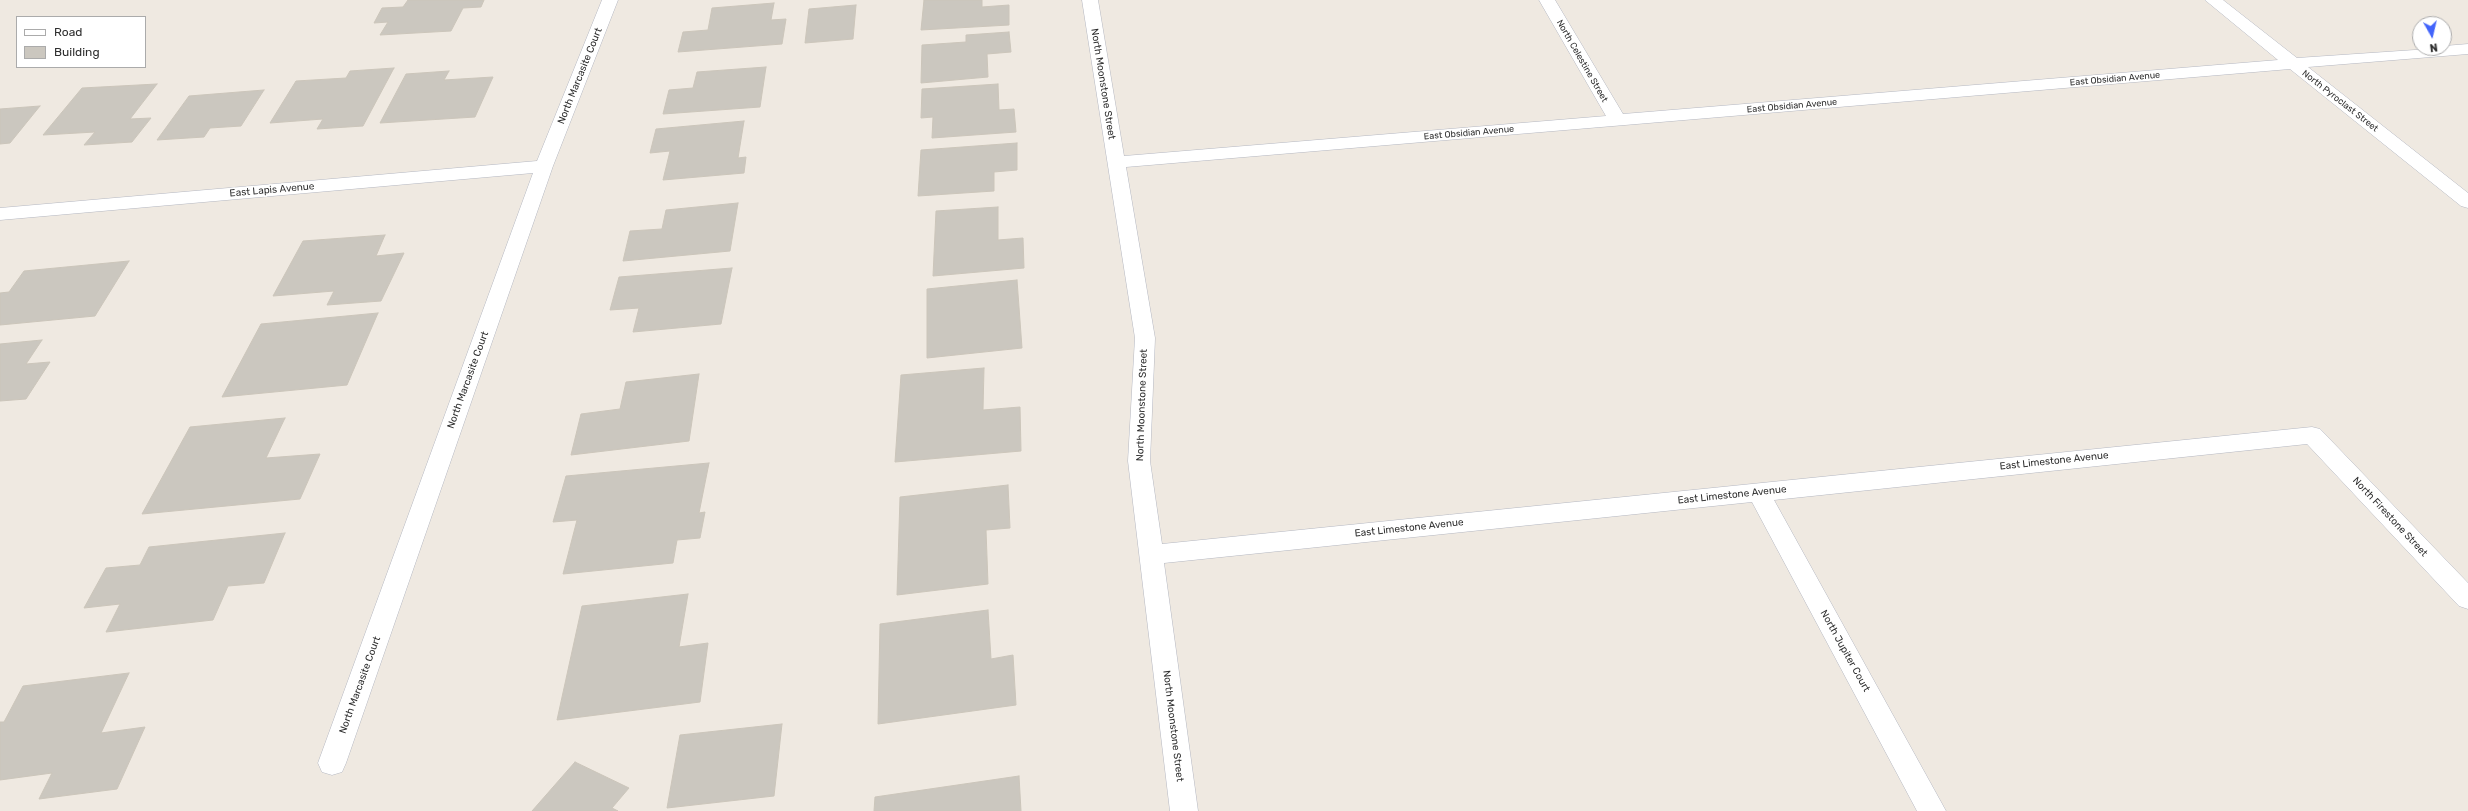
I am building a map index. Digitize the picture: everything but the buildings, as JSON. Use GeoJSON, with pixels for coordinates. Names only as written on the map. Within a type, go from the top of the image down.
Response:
{"type":"FeatureCollection","features":[{"type":"Feature","properties":{"kind":"street","name":"North Marcasite Court"},"geometry":{"type":"LineString","coordinates":[[332,763],[544,166],[610,0]]}},
{"type":"Feature","properties":{"kind":"street","name":"North Moonstone Street"},"geometry":{"type":"LineString","coordinates":[[1090,0],[1145,338],[1139,461],[1184,811]]}},
{"type":"Feature","properties":{"kind":"street","name":"North Celestine Street"},"geometry":{"type":"LineString","coordinates":[[1547,0],[1618,121]]}},
{"type":"Feature","properties":{"kind":"street","name":"North Pyroclast Street"},"geometry":{"type":"LineString","coordinates":[[2213,0],[2468,202]]}},
{"type":"Feature","properties":{"kind":"street","name":"East Obsidian Avenue"},"geometry":{"type":"LineString","coordinates":[[1116,162],[2468,49]]}},
{"type":"Feature","properties":{"kind":"street","name":"East Lapis Avenue"},"geometry":{"type":"LineString","coordinates":[[0,214],[544,166]]}},
{"type":"Feature","properties":{"kind":"street","name":"East Limestone Avenue"},"geometry":{"type":"LineString","coordinates":[[1151,555],[2312,435]]}},
{"type":"Feature","properties":{"kind":"street","name":"North Firestone Street"},"geometry":{"type":"LineString","coordinates":[[2312,435],[2468,599]]}},
{"type":"Feature","properties":{"kind":"street","name":"North Jupiter Court"},"geometry":{"type":"LineString","coordinates":[[1758,492],[1932,811]]}}]}
